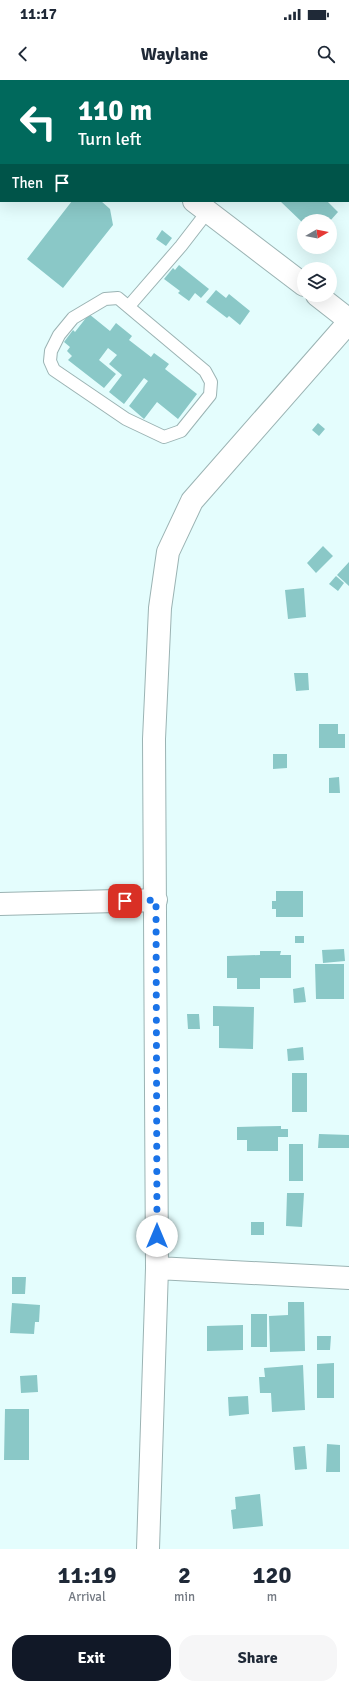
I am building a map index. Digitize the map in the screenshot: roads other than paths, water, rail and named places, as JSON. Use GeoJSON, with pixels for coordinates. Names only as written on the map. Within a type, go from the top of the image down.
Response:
{"type":"FeatureCollection","features":[{"type":"Feature","properties":{"kind":"street"},"geometry":{"type":"LineString","coordinates":[[201,206],[297,280]]}},
{"type":"Feature","properties":{"kind":"street"},"geometry":{"type":"LineString","coordinates":[[148,1549],[157,1268],[154,739],[160,608],[168,552],[192,500],[349,321],[326,302]]}},
{"type":"Feature","properties":{"kind":"street"},"geometry":{"type":"LineString","coordinates":[[0,904],[156,900]]}},
{"type":"Feature","properties":{"kind":"street"},"geometry":{"type":"LineString","coordinates":[[157,1268],[349,1278]]}},
{"type":"Feature","properties":{"kind":"lane"},"geometry":{"type":"LineString","coordinates":[[129,306],[181,246],[201,206]]}},
{"type":"Feature","properties":{"kind":"lane"},"geometry":{"type":"LineString","coordinates":[[118,298],[129,306],[205,371],[211,382],[210,395],[181,431],[164,437],[126,419],[54,370],[50,361],[51,351],[59,335],[73,318],[105,299],[118,298]]}}]}
